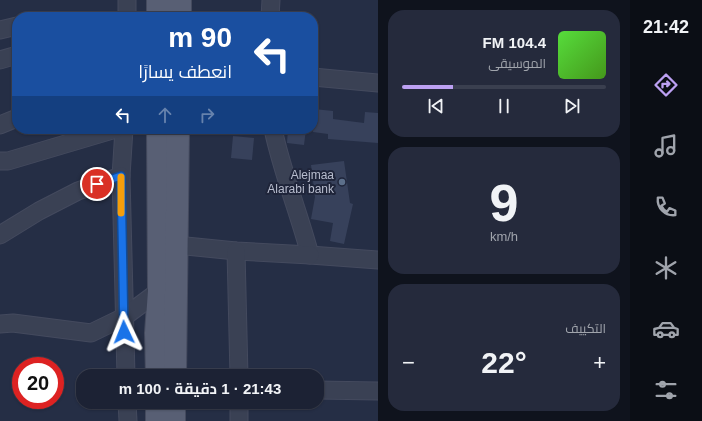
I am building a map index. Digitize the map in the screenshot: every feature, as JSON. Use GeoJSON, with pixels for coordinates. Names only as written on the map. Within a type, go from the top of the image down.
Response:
{"type":"FeatureCollection","features":[{"type":"Feature","properties":{"kind":"main road"},"geometry":{"type":"LineString","coordinates":[[158,0],[158,12]]}},
{"type":"Feature","properties":{"kind":"main road"},"geometry":{"type":"LineString","coordinates":[[180,0],[180,12]]}},
{"type":"Feature","properties":{"kind":"main road"},"geometry":{"type":"LineString","coordinates":[[157,369],[158,134]]}},
{"type":"Feature","properties":{"kind":"main road"},"geometry":{"type":"LineString","coordinates":[[174,369],[178,134]]}},
{"type":"Feature","properties":{"kind":"main road"},"geometry":{"type":"LineString","coordinates":[[157,409],[157,421]]}},
{"type":"Feature","properties":{"kind":"main road"},"geometry":{"type":"LineString","coordinates":[[174,409],[174,421]]}},
{"type":"Feature","properties":{"kind":"street"},"geometry":{"type":"LineString","coordinates":[[127,12],[128,0]]}},
{"type":"Feature","properties":{"kind":"street"},"geometry":{"type":"LineString","coordinates":[[270,0],[270,12]]}},
{"type":"Feature","properties":{"kind":"street"},"geometry":{"type":"LineString","coordinates":[[0,30],[12,27]]}},
{"type":"Feature","properties":{"kind":"street"},"geometry":{"type":"LineString","coordinates":[[0,60],[12,56]]}},
{"type":"Feature","properties":{"kind":"street"},"geometry":{"type":"LineString","coordinates":[[318,77],[378,82]]}},
{"type":"Feature","properties":{"kind":"street"},"geometry":{"type":"LineString","coordinates":[[0,125],[12,120]]}},
{"type":"Feature","properties":{"kind":"street"},"geometry":{"type":"LineString","coordinates":[[0,161],[8,161],[99,134]]}},
{"type":"Feature","properties":{"kind":"street"},"geometry":{"type":"LineString","coordinates":[[124,134],[121,176],[126,369]]}},
{"type":"Feature","properties":{"kind":"street"},"geometry":{"type":"LineString","coordinates":[[274,134],[287,184],[303,228],[310,256]]}},
{"type":"Feature","properties":{"kind":"street"},"geometry":{"type":"LineString","coordinates":[[0,235],[39,210],[97,184],[121,176]]}},
{"type":"Feature","properties":{"kind":"street"},"geometry":{"type":"LineString","coordinates":[[176,245],[236,251],[378,260]]}},
{"type":"Feature","properties":{"kind":"street"},"geometry":{"type":"LineString","coordinates":[[236,251],[239,369]]}},
{"type":"Feature","properties":{"kind":"street"},"geometry":{"type":"LineString","coordinates":[[0,324],[13,323],[91,333],[124,317],[158,291]]}},
{"type":"Feature","properties":{"kind":"street"},"geometry":{"type":"LineString","coordinates":[[324,390],[378,391]]}},
{"type":"Feature","properties":{"kind":"street"},"geometry":{"type":"LineString","coordinates":[[124,421],[128,421],[127,409]]}},
{"type":"Feature","properties":{"kind":"street"},"geometry":{"type":"LineString","coordinates":[[239,409],[239,421]]}},
{"type":"Feature","properties":{"kind":"building"},"geometry":{"type":"Polygon","coordinates":[[[318,109],[333,111],[333,119],[364,123],[365,112],[378,113],[378,143],[328,139],[328,134],[318,133],[318,109]]]}},
{"type":"Feature","properties":{"kind":"building"},"geometry":{"type":"Polygon","coordinates":[[[288,134],[305,134],[304,145],[287,143],[288,134]]]}},
{"type":"Feature","properties":{"kind":"building"},"geometry":{"type":"Polygon","coordinates":[[[233,136],[254,138],[252,160],[231,158],[233,136]]]}},
{"type":"Feature","properties":{"kind":"building"},"geometry":{"type":"Polygon","coordinates":[[[344,161],[350,203],[353,204],[344,244],[330,241],[333,223],[311,219],[315,197],[311,165],[344,161]]]}},
{"type":"Feature","properties":{"kind":"slow traffic"},"geometry":{"type":"LineString","coordinates":[[121,177],[121,213]]}},
{"type":"Feature","properties":{"kind":"place","name":"Alejmaa Alarabi bank"},"geometry":{"type":"Point","coordinates":[342,182]}},
{"type":"Feature","properties":{"kind":"route"},"geometry":{"type":"LineString","coordinates":[[97,184],[121,176],[124,332]]}}]}
